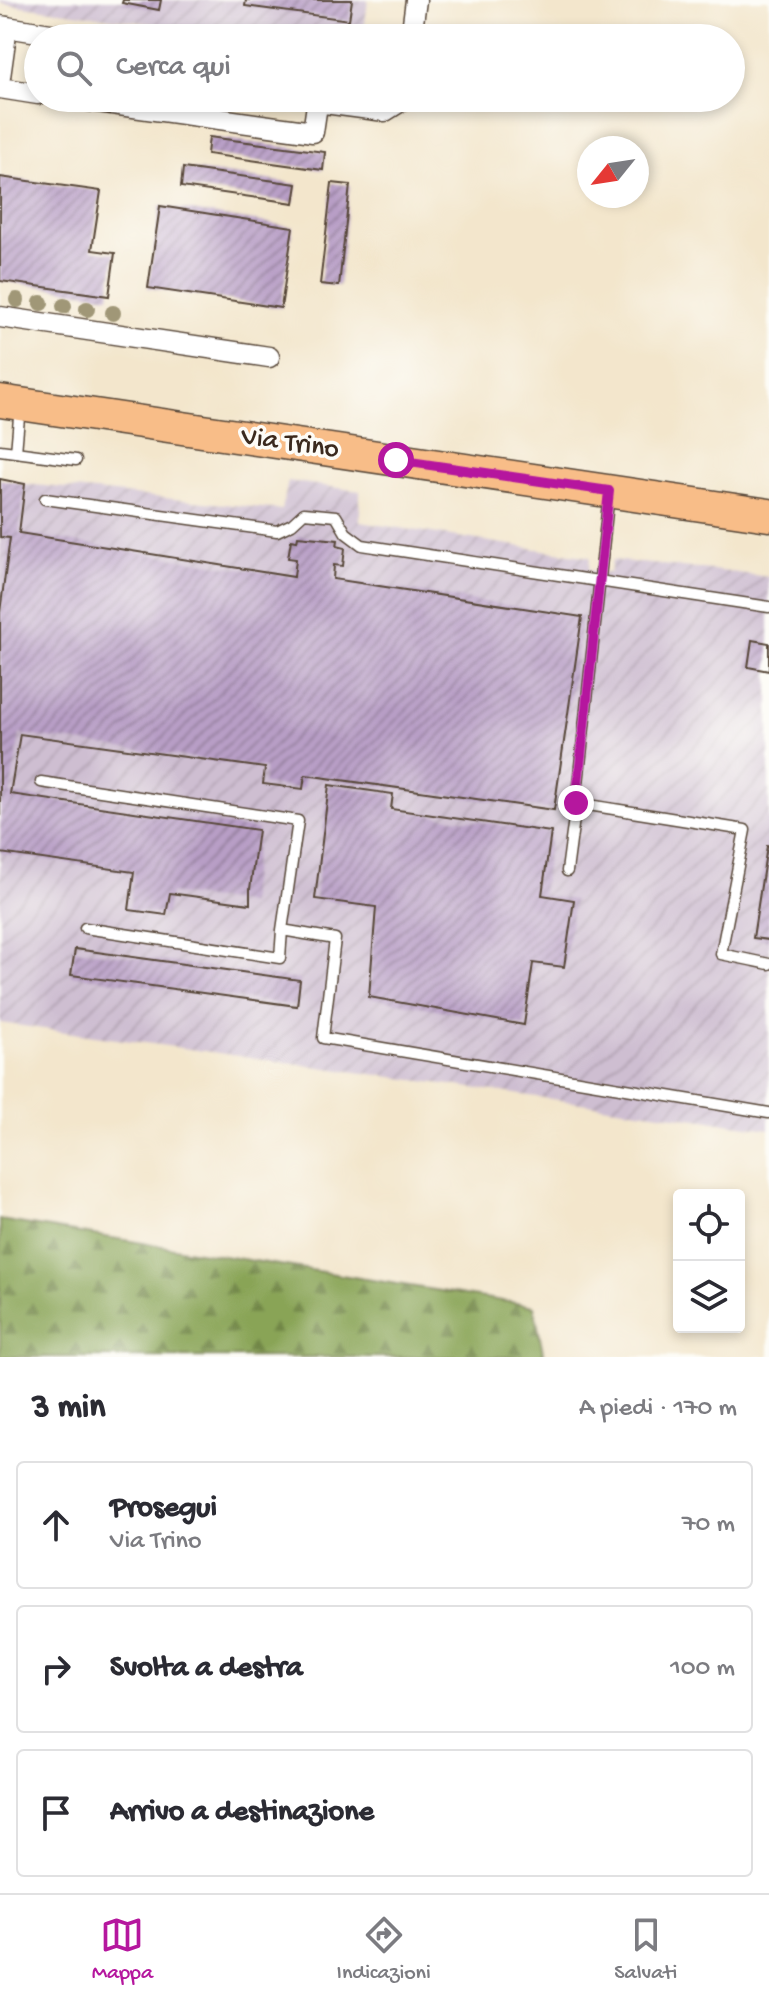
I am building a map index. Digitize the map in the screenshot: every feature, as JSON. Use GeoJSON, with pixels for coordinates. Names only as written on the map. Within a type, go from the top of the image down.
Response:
{"type":"FeatureCollection","features":[{"type":"Feature","properties":{"kind":"main road","name":"Via Trino"},"geometry":{"type":"LineString","coordinates":[[10,403],[769,515]]}},
{"type":"Feature","properties":{"kind":"street"},"geometry":{"type":"LineString","coordinates":[[413,24],[416,0]]}},
{"type":"Feature","properties":{"kind":"street"},"geometry":{"type":"LineString","coordinates":[[0,77],[4,27],[24,30]]}},
{"type":"Feature","properties":{"kind":"street"},"geometry":{"type":"LineString","coordinates":[[0,88],[24,92]]}},
{"type":"Feature","properties":{"kind":"street"},"geometry":{"type":"LineString","coordinates":[[169,112],[313,132],[316,112]]}},
{"type":"Feature","properties":{"kind":"street"},"geometry":{"type":"LineString","coordinates":[[0,317],[269,357]]}},
{"type":"Feature","properties":{"kind":"lane"},"geometry":{"type":"LineString","coordinates":[[10,403],[16,452]]}},
{"type":"Feature","properties":{"kind":"lane"},"geometry":{"type":"LineString","coordinates":[[0,450],[76,460]]}},
{"type":"Feature","properties":{"kind":"lane"},"geometry":{"type":"LineString","coordinates":[[567,871],[609,491]]}},
{"type":"Feature","properties":{"kind":"lane"},"geometry":{"type":"LineString","coordinates":[[45,499],[277,531],[292,524],[304,513],[336,516],[346,533],[362,545],[769,607]]}},
{"type":"Feature","properties":{"kind":"lane"},"geometry":{"type":"LineString","coordinates":[[41,782],[298,821],[280,958],[85,928]]}},
{"type":"Feature","properties":{"kind":"lane"},"geometry":{"type":"LineString","coordinates":[[576,803],[745,830],[721,954],[769,964]]}},
{"type":"Feature","properties":{"kind":"lane"},"geometry":{"type":"LineString","coordinates":[[282,930],[335,939],[323,1038],[769,1113]]}},
{"type":"Feature","properties":{"kind":"shaded area"},"geometry":{"type":"Polygon","coordinates":[[[0,0],[368,0],[365,24],[154,24],[0,3],[0,0]]]}},
{"type":"Feature","properties":{"kind":"shaded area"},"geometry":{"type":"Polygon","coordinates":[[[0,479],[282,510],[288,481],[360,491],[360,522],[590,557],[589,570],[610,573],[612,560],[769,577],[769,1129],[0,1023],[0,479]]]}},
{"type":"Feature","properties":{"kind":"green space"},"geometry":{"type":"Polygon","coordinates":[[[0,1220],[534,1306],[544,1357],[0,1357],[0,1220]]]}},
{"type":"Feature","properties":{"kind":"building"},"geometry":{"type":"Polygon","coordinates":[[[123,0],[161,0],[159,10],[122,3],[123,0]]]}},
{"type":"Feature","properties":{"kind":"building"},"geometry":{"type":"Polygon","coordinates":[[[246,0],[352,0],[349,20],[245,6],[246,0]]]}},
{"type":"Feature","properties":{"kind":"building"},"geometry":{"type":"Polygon","coordinates":[[[209,137],[325,152],[323,170],[207,154],[209,137]]]}},
{"type":"Feature","properties":{"kind":"building"},"geometry":{"type":"Polygon","coordinates":[[[183,168],[297,184],[294,203],[181,187],[183,168]]]}},
{"type":"Feature","properties":{"kind":"building"},"geometry":{"type":"Polygon","coordinates":[[[0,177],[101,191],[92,250],[115,253],[109,296],[0,281],[0,177]]]}},
{"type":"Feature","properties":{"kind":"building"},"geometry":{"type":"Polygon","coordinates":[[[332,183],[350,185],[339,286],[320,284],[332,183]]]}},
{"type":"Feature","properties":{"kind":"building"},"geometry":{"type":"Polygon","coordinates":[[[160,206],[293,227],[281,308],[148,288],[160,206]]]}},
{"type":"Feature","properties":{"kind":"building"},"geometry":{"type":"Polygon","coordinates":[[[0,479],[25,484],[19,533],[294,577],[296,559],[288,558],[291,540],[297,541],[298,536],[338,540],[337,546],[345,548],[343,566],[334,565],[333,579],[582,617],[554,810],[305,775],[303,789],[263,784],[265,768],[20,734],[10,794],[258,830],[250,904],[170,893],[166,915],[129,910],[134,872],[0,853],[0,612],[10,538],[0,537],[0,479]]]}},
{"type":"Feature","properties":{"kind":"building"},"geometry":{"type":"Polygon","coordinates":[[[752,640],[769,643],[769,671],[748,667],[752,640]]]}},
{"type":"Feature","properties":{"kind":"building"},"geometry":{"type":"Polygon","coordinates":[[[329,785],[393,794],[391,809],[551,832],[542,895],[574,900],[564,967],[533,963],[524,1025],[369,997],[376,907],[315,899],[329,785]]]}},
{"type":"Feature","properties":{"kind":"building"},"geometry":{"type":"Polygon","coordinates":[[[769,846],[769,940],[753,938],[769,846]]]}},
{"type":"Feature","properties":{"kind":"building"},"geometry":{"type":"Polygon","coordinates":[[[75,949],[300,980],[297,1006],[71,975],[75,949]]]}},
{"type":"Feature","properties":{"kind":"route"},"geometry":{"type":"LineString","coordinates":[[396,460],[609,491],[576,803]]}}]}
